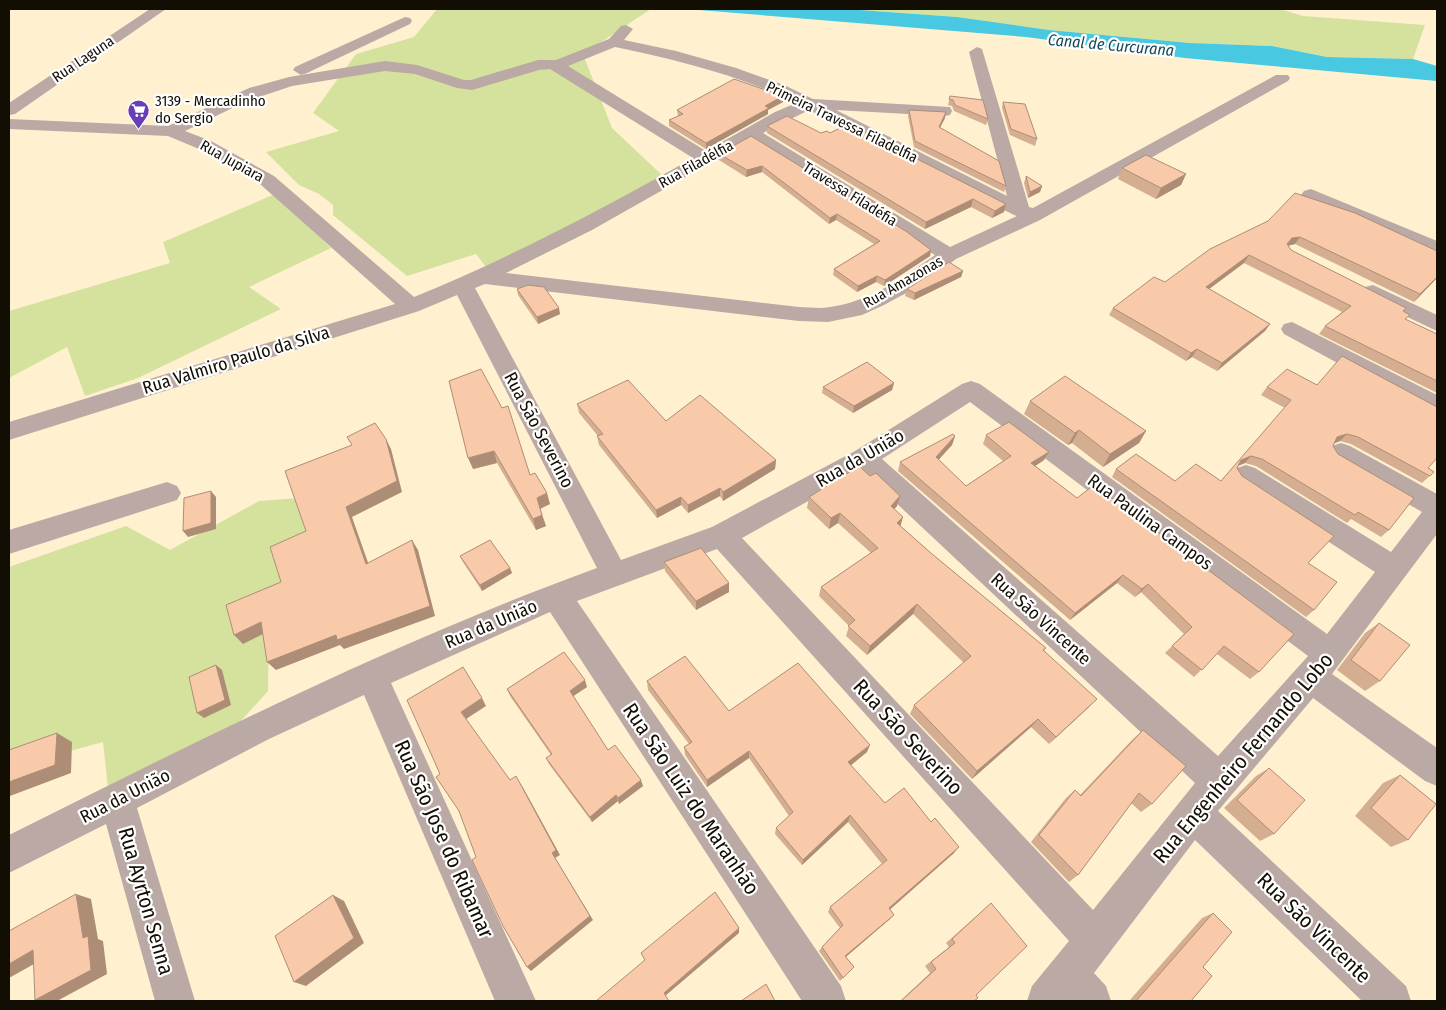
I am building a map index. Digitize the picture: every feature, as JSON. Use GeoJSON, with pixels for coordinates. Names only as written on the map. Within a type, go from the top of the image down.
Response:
{"type":"FeatureCollection","features":[{"type":"Feature","properties":{"kind":"street","name":"Rua Laguna"},"geometry":{"type":"LineString","coordinates":[[9,110],[159,9]]}},
{"type":"Feature","properties":{"kind":"street"},"geometry":{"type":"LineString","coordinates":[[171,131],[406,21]]}},
{"type":"Feature","properties":{"kind":"street"},"geometry":{"type":"LineString","coordinates":[[240,98],[288,82],[385,66],[417,70],[464,85],[538,65],[558,65],[614,42],[629,26]]}},
{"type":"Feature","properties":{"kind":"street","name":"Primeira Travessa Filadelfia"},"geometry":{"type":"LineString","coordinates":[[614,42],[671,54],[730,71],[778,88],[1027,214]]}},
{"type":"Feature","properties":{"kind":"street"},"geometry":{"type":"LineString","coordinates":[[977,52],[1027,214]]}},
{"type":"Feature","properties":{"kind":"street"},"geometry":{"type":"LineString","coordinates":[[558,65],[654,128],[707,158]]}},
{"type":"Feature","properties":{"kind":"street","name":"Rua Amazonas"},"geometry":{"type":"LineString","coordinates":[[472,281],[799,314],[828,315],[854,310],[913,280],[949,256],[1282,78]]}},
{"type":"Feature","properties":{"kind":"street","name":"Rua Filadélfia"},"geometry":{"type":"LineString","coordinates":[[472,281],[586,226],[751,133],[809,104],[944,112]]}},
{"type":"Feature","properties":{"kind":"street","name":"Rua Jupiara"},"geometry":{"type":"LineString","coordinates":[[9,124],[171,131],[205,145],[268,180],[411,306]]}},
{"type":"Feature","properties":{"kind":"street","name":"Travessa Filadéfia"},"geometry":{"type":"LineString","coordinates":[[751,133],[949,256]]}},
{"type":"Feature","properties":{"kind":"street"},"geometry":{"type":"LineString","coordinates":[[1311,195],[1437,248]]}},
{"type":"Feature","properties":{"kind":"street","name":"Rua Valmiro Paulo da Silva"},"geometry":{"type":"LineString","coordinates":[[9,431],[411,306],[472,281]]}},
{"type":"Feature","properties":{"kind":"street","name":"Rua São Severino"},"geometry":{"type":"LineString","coordinates":[[472,281],[615,576]]}},
{"type":"Feature","properties":{"kind":"street"},"geometry":{"type":"LineString","coordinates":[[1353,282],[1437,324]]}},
{"type":"Feature","properties":{"kind":"street"},"geometry":{"type":"LineString","coordinates":[[1292,329],[1437,406]]}},
{"type":"Feature","properties":{"kind":"street","name":"Rua da União"},"geometry":{"type":"LineString","coordinates":[[9,854],[257,728],[482,626],[556,596],[615,576],[722,534],[864,458],[971,390]]}},
{"type":"Feature","properties":{"kind":"street","name":"Rua Paulina Campos"},"geometry":{"type":"LineString","coordinates":[[971,390],[1320,665],[1437,768]]}},
{"type":"Feature","properties":{"kind":"street"},"geometry":{"type":"LineString","coordinates":[[1341,453],[1437,507]]}},
{"type":"Feature","properties":{"kind":"street","name":"Rua São Vincente"},"geometry":{"type":"LineString","coordinates":[[864,458],[1219,781]]}},
{"type":"Feature","properties":{"kind":"street"},"geometry":{"type":"LineString","coordinates":[[1246,475],[1395,569]]}},
{"type":"Feature","properties":{"kind":"street"},"geometry":{"type":"LineString","coordinates":[[9,542],[167,493]]}},
{"type":"Feature","properties":{"kind":"street","name":"Rua Engenheiro Fernando Lobo"},"geometry":{"type":"LineString","coordinates":[[1069,993],[1094,940],[1219,781],[1320,665],[1437,513]]}},
{"type":"Feature","properties":{"kind":"street","name":"Rua São Severino"},"geometry":{"type":"LineString","coordinates":[[722,534],[1094,940]]}},
{"type":"Feature","properties":{"kind":"street","name":"Rua São Luiz do Maranhão"},"geometry":{"type":"LineString","coordinates":[[556,596],[826,1001]]}},
{"type":"Feature","properties":{"kind":"street","name":"Rua São Jose do Ribamar"},"geometry":{"type":"LineString","coordinates":[[372,677],[516,1001]]}},
{"type":"Feature","properties":{"kind":"street","name":"Rua Ayrton Senna"},"geometry":{"type":"LineString","coordinates":[[117,800],[175,1001]]}},
{"type":"Feature","properties":{"kind":"street","name":"Rua São Vincente"},"geometry":{"type":"LineString","coordinates":[[1194,814],[1391,1001]]}},
{"type":"Feature","properties":{"kind":"green space"},"geometry":{"type":"Polygon","coordinates":[[[437,9],[651,9],[583,54],[612,128],[663,176],[527,250],[486,267],[476,254],[407,276],[333,215],[333,205],[319,194],[299,185],[266,152],[339,131],[313,113],[356,54],[414,37],[437,9]]]}},
{"type":"Feature","properties":{"kind":"green space"},"geometry":{"type":"Polygon","coordinates":[[[846,9],[1280,9],[1303,16],[1425,25],[1413,59],[1327,57],[1272,46],[1190,43],[1049,30],[957,17],[846,9]]]}},
{"type":"Feature","properties":{"kind":"green space"},"geometry":{"type":"Polygon","coordinates":[[[275,194],[331,248],[249,287],[281,309],[138,378],[85,396],[67,347],[9,378],[9,311],[170,263],[163,242],[275,194]]]}},
{"type":"Feature","properties":{"kind":"green space"},"geometry":{"type":"Polygon","coordinates":[[[298,498],[311,536],[294,618],[269,631],[268,691],[231,732],[108,788],[103,742],[9,768],[9,567],[126,526],[170,550],[259,501],[298,498]]]}},
{"type":"Feature","properties":{"kind":"water","name":"Canal de Curcurana"},"geometry":{"type":"Polygon","coordinates":[[[687,9],[846,9],[957,17],[1049,30],[1190,43],[1272,46],[1327,57],[1413,59],[1437,66],[1437,81],[1185,58],[1026,37],[687,9]]]}},
{"type":"Feature","properties":{"kind":"building"},"geometry":{"type":"Polygon","coordinates":[[[734,79],[783,96],[765,106],[769,108],[706,143],[669,120],[683,114],[677,110],[734,79]]]}},
{"type":"Feature","properties":{"kind":"building"},"geometry":{"type":"Polygon","coordinates":[[[950,96],[983,100],[988,119],[955,105],[953,100],[949,99],[950,96]]]}},
{"type":"Feature","properties":{"kind":"building"},"geometry":{"type":"Polygon","coordinates":[[[1003,102],[1025,104],[1037,139],[1011,129],[1003,102]]]}},
{"type":"Feature","properties":{"kind":"building"},"geometry":{"type":"Polygon","coordinates":[[[909,110],[946,112],[939,127],[999,161],[1006,186],[915,141],[909,110]]]}},
{"type":"Feature","properties":{"kind":"building"},"geometry":{"type":"Polygon","coordinates":[[[787,116],[821,133],[827,131],[830,133],[848,124],[1006,204],[995,211],[973,199],[926,222],[767,126],[787,116]]]}},
{"type":"Feature","properties":{"kind":"building"},"geometry":{"type":"Polygon","coordinates":[[[751,136],[907,232],[931,250],[885,280],[877,276],[858,286],[834,269],[880,241],[837,214],[830,218],[762,166],[747,170],[719,154],[751,136]]]}},
{"type":"Feature","properties":{"kind":"building"},"geometry":{"type":"Polygon","coordinates":[[[1146,155],[1186,174],[1161,188],[1122,168],[1146,155]]]}},
{"type":"Feature","properties":{"kind":"building"},"geometry":{"type":"Polygon","coordinates":[[[1026,176],[1042,186],[1030,192],[1026,176]]]}},
{"type":"Feature","properties":{"kind":"building"},"geometry":{"type":"Polygon","coordinates":[[[1295,193],[1355,213],[1437,251],[1437,277],[1420,294],[1300,237],[1292,238],[1287,244],[1291,250],[1406,308],[1403,311],[1410,315],[1405,319],[1437,334],[1437,381],[1325,326],[1351,306],[1249,255],[1206,287],[1270,324],[1222,363],[1197,349],[1191,353],[1113,308],[1154,277],[1165,282],[1210,249],[1268,221],[1295,193]]]}},
{"type":"Feature","properties":{"kind":"building"},"geometry":{"type":"Polygon","coordinates":[[[949,262],[963,271],[915,293],[907,289],[949,262]]]}},
{"type":"Feature","properties":{"kind":"building"},"geometry":{"type":"Polygon","coordinates":[[[528,285],[544,287],[559,308],[537,317],[517,289],[528,285]]]}},
{"type":"Feature","properties":{"kind":"building"},"geometry":{"type":"Polygon","coordinates":[[[1342,356],[1437,407],[1437,458],[1428,468],[1434,472],[1430,476],[1358,437],[1347,434],[1337,437],[1333,446],[1338,454],[1414,498],[1389,530],[1358,512],[1355,515],[1262,459],[1251,456],[1241,460],[1237,468],[1242,476],[1334,536],[1308,563],[1337,582],[1314,610],[1116,469],[1136,454],[1175,481],[1196,464],[1221,481],[1291,400],[1267,387],[1287,369],[1317,385],[1342,356]]]}},
{"type":"Feature","properties":{"kind":"building"},"geometry":{"type":"Polygon","coordinates":[[[867,362],[894,383],[854,406],[823,387],[867,362]]]}},
{"type":"Feature","properties":{"kind":"building"},"geometry":{"type":"Polygon","coordinates":[[[481,369],[502,408],[508,406],[530,475],[535,473],[547,493],[537,498],[542,515],[533,519],[494,451],[468,458],[449,381],[481,369]]]}},
{"type":"Feature","properties":{"kind":"building"},"geometry":{"type":"Polygon","coordinates":[[[1065,376],[1146,431],[1110,454],[1079,430],[1075,433],[1030,401],[1065,376]]]}},
{"type":"Feature","properties":{"kind":"building"},"geometry":{"type":"Polygon","coordinates":[[[628,380],[666,421],[700,395],[776,460],[723,492],[720,488],[688,505],[681,497],[656,510],[597,436],[603,434],[577,404],[628,380]]]}},
{"type":"Feature","properties":{"kind":"building"},"geometry":{"type":"Polygon","coordinates":[[[1009,422],[1049,452],[1031,463],[1077,498],[1094,485],[1294,634],[1259,672],[1224,646],[1202,670],[1172,646],[1192,627],[1148,584],[1142,589],[1123,575],[1075,613],[900,462],[953,434],[955,436],[936,457],[966,486],[1011,456],[986,435],[1009,422]]]}},
{"type":"Feature","properties":{"kind":"building"},"geometry":{"type":"Polygon","coordinates":[[[375,423],[386,439],[397,481],[346,507],[366,564],[412,540],[430,606],[337,640],[336,635],[267,662],[261,622],[234,635],[226,605],[281,582],[270,547],[306,531],[285,471],[352,445],[347,437],[375,423]]]}},
{"type":"Feature","properties":{"kind":"building"},"geometry":{"type":"Polygon","coordinates":[[[859,466],[870,476],[876,473],[900,496],[891,506],[903,517],[897,523],[1046,648],[1043,650],[1097,699],[1056,737],[1038,719],[977,771],[914,705],[971,656],[917,604],[870,646],[848,626],[855,620],[821,587],[878,548],[840,513],[831,518],[809,497],[859,466]]]}},
{"type":"Feature","properties":{"kind":"building"},"geometry":{"type":"Polygon","coordinates":[[[211,491],[211,523],[183,531],[184,498],[211,491]]]}},
{"type":"Feature","properties":{"kind":"building"},"geometry":{"type":"Polygon","coordinates":[[[490,540],[510,568],[480,585],[460,556],[490,540]]]}},
{"type":"Feature","properties":{"kind":"building"},"geometry":{"type":"Polygon","coordinates":[[[701,548],[729,583],[696,601],[664,562],[701,548]]]}},
{"type":"Feature","properties":{"kind":"building"},"geometry":{"type":"Polygon","coordinates":[[[1379,623],[1410,645],[1380,681],[1351,660],[1379,623]]]}},
{"type":"Feature","properties":{"kind":"building"},"geometry":{"type":"Polygon","coordinates":[[[564,652],[585,680],[570,691],[608,750],[615,745],[641,780],[618,798],[616,795],[590,817],[546,758],[552,754],[507,689],[564,652]]]}},
{"type":"Feature","properties":{"kind":"building"},"geometry":{"type":"Polygon","coordinates":[[[685,656],[729,711],[798,663],[870,745],[848,762],[885,803],[904,788],[931,822],[935,818],[959,847],[889,908],[894,915],[845,956],[854,967],[843,978],[822,947],[843,925],[830,907],[887,860],[850,815],[803,860],[776,828],[793,812],[749,751],[707,780],[684,747],[692,742],[647,681],[685,656]]]}},
{"type":"Feature","properties":{"kind":"building"},"geometry":{"type":"Polygon","coordinates":[[[216,665],[225,700],[197,713],[189,677],[216,665]]]}},
{"type":"Feature","properties":{"kind":"building"},"geometry":{"type":"Polygon","coordinates":[[[463,667],[482,698],[461,712],[510,780],[516,776],[556,850],[552,853],[590,916],[527,967],[503,926],[472,860],[476,857],[459,811],[436,777],[440,774],[407,700],[463,667]]]}},
{"type":"Feature","properties":{"kind":"building"},"geometry":{"type":"Polygon","coordinates":[[[1143,730],[1186,766],[1152,804],[1139,793],[1078,875],[1039,835],[1075,790],[1081,796],[1143,730]]]}},
{"type":"Feature","properties":{"kind":"building"},"geometry":{"type":"Polygon","coordinates":[[[57,733],[55,765],[9,782],[9,750],[57,733]]]}},
{"type":"Feature","properties":{"kind":"building"},"geometry":{"type":"Polygon","coordinates":[[[1269,768],[1305,800],[1274,834],[1237,800],[1269,768]]]}},
{"type":"Feature","properties":{"kind":"building"},"geometry":{"type":"Polygon","coordinates":[[[1400,775],[1436,804],[1408,840],[1371,808],[1400,775]]]}},
{"type":"Feature","properties":{"kind":"building"},"geometry":{"type":"Polygon","coordinates":[[[715,892],[739,928],[664,993],[669,1001],[596,1001],[645,960],[641,953],[715,892]]]}},
{"type":"Feature","properties":{"kind":"building"},"geometry":{"type":"Polygon","coordinates":[[[76,894],[83,938],[88,936],[91,970],[35,1000],[33,950],[9,964],[9,931],[76,894]]]}},
{"type":"Feature","properties":{"kind":"building"},"geometry":{"type":"Polygon","coordinates":[[[333,895],[354,938],[294,982],[275,936],[333,895]]]}},
{"type":"Feature","properties":{"kind":"building"},"geometry":{"type":"Polygon","coordinates":[[[991,903],[1027,946],[976,995],[978,998],[974,1001],[901,1001],[936,969],[931,962],[955,943],[952,939],[991,903]]]}},
{"type":"Feature","properties":{"kind":"building"},"geometry":{"type":"Polygon","coordinates":[[[1213,913],[1232,932],[1203,967],[1212,976],[1191,1001],[1136,1001],[1213,913]]]}},
{"type":"Feature","properties":{"kind":"building"},"geometry":{"type":"Polygon","coordinates":[[[766,984],[775,1001],[741,1001],[766,984]]]}},
{"type":"Feature","properties":{"kind":"place","name":"3139 - Mercadinho do Sergio"},"geometry":{"type":"Point","coordinates":[139,129]}}]}
